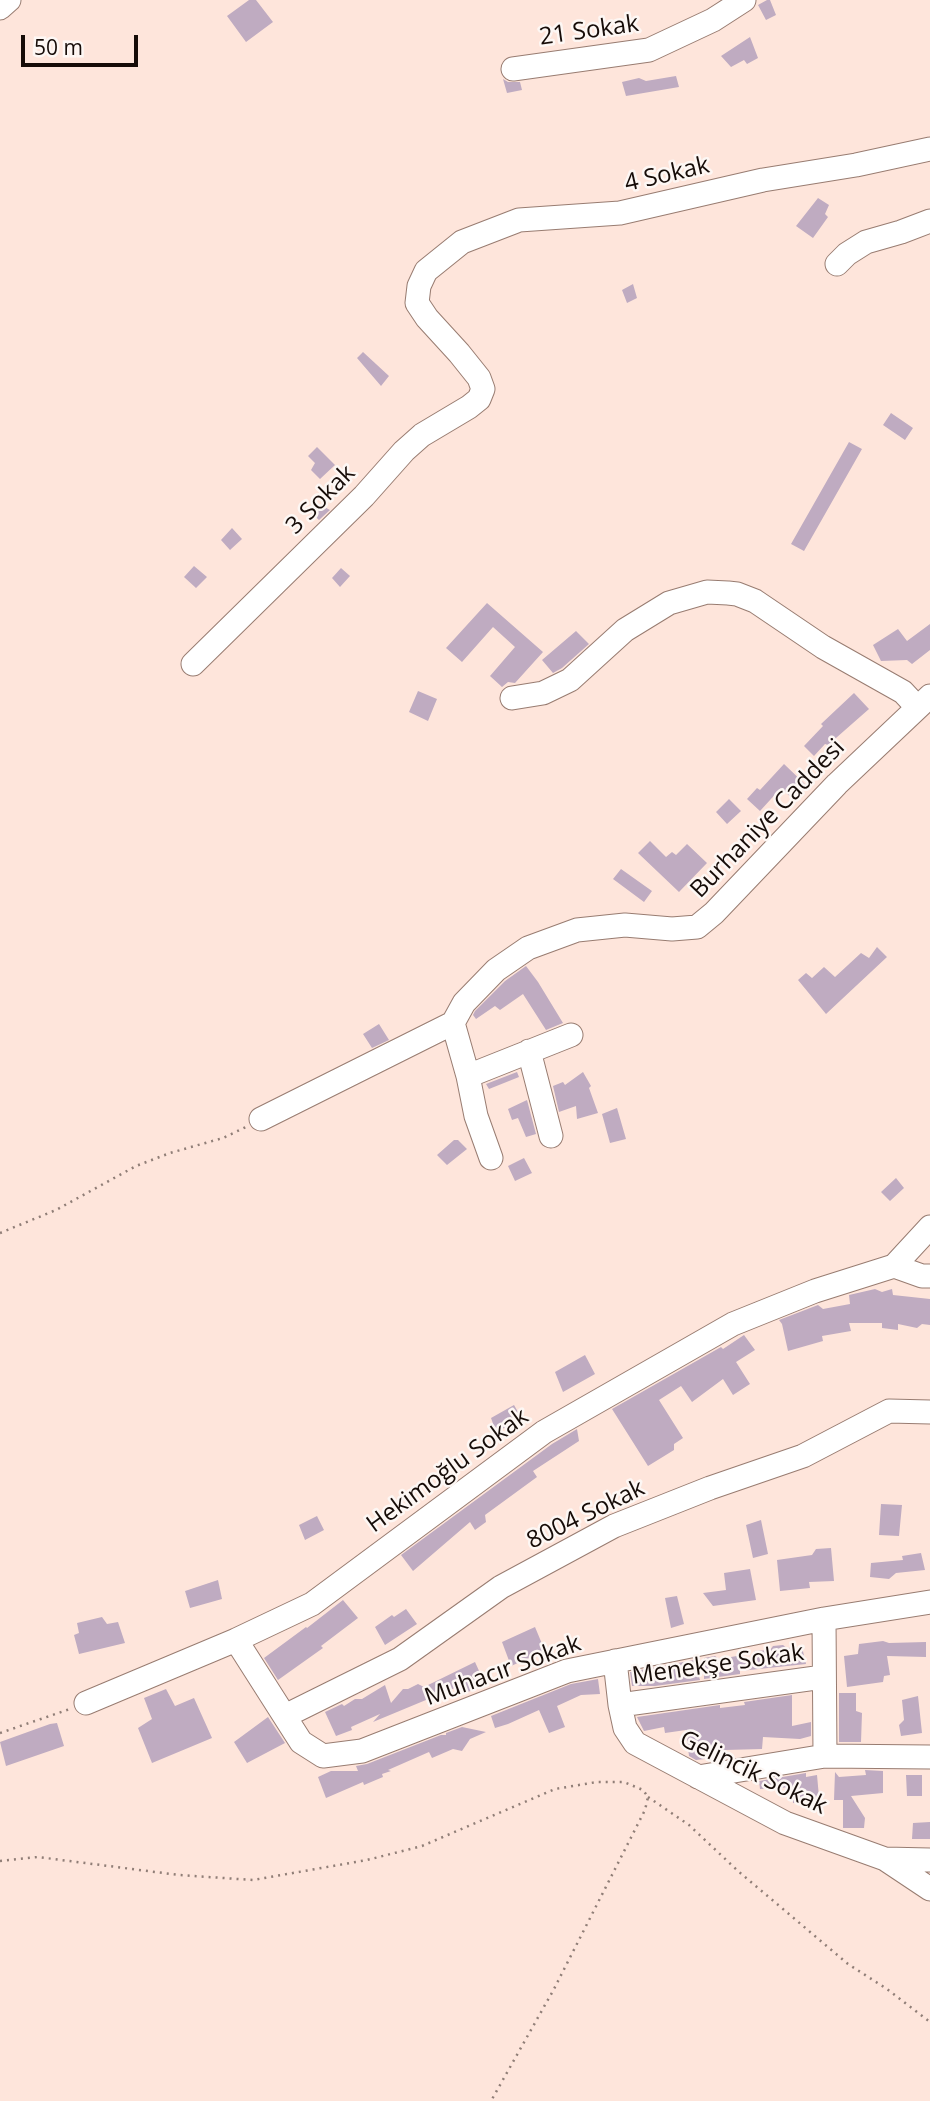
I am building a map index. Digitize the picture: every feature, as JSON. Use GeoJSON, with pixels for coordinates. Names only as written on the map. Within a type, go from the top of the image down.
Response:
{"type":"FeatureCollection","features":[{"type":"Feature","properties":{"kind":"street"},"geometry":{"type":"LineString","coordinates":[[0,8],[9,0]]}},
{"type":"Feature","properties":{"kind":"street","name":"21 Sokak"},"geometry":{"type":"LineString","coordinates":[[513,69],[649,50],[713,20],[744,0]]}},
{"type":"Feature","properties":{"kind":"street","name":"4 Sokak"},"geometry":{"type":"LineString","coordinates":[[479,379],[426,318],[417,303],[419,286],[426,271],[462,242],[519,220],[621,213],[763,180],[856,165],[930,149]]}},
{"type":"Feature","properties":{"kind":"street"},"geometry":{"type":"LineString","coordinates":[[837,264],[866,242],[930,221]]}},
{"type":"Feature","properties":{"kind":"street","name":"3 Sokak"},"geometry":{"type":"LineString","coordinates":[[193,664],[364,496],[404,451],[422,435],[479,399],[483,390],[479,379]]}},
{"type":"Feature","properties":{"kind":"street"},"geometry":{"type":"LineString","coordinates":[[512,698],[543,693],[557,687],[581,671],[607,645],[639,620],[669,603],[707,592],[737,594],[755,601],[823,647],[923,701]]}},
{"type":"Feature","properties":{"kind":"street","name":"Burhaniye Caddesi"},"geometry":{"type":"LineString","coordinates":[[261,1119],[453,1023],[464,1003],[496,970],[528,947],[577,930],[625,925],[672,929],[697,927],[714,913],[837,784],[923,701]]}},
{"type":"Feature","properties":{"kind":"street"},"geometry":{"type":"LineString","coordinates":[[453,1023],[476,1116],[491,1158]]}},
{"type":"Feature","properties":{"kind":"street"},"geometry":{"type":"LineString","coordinates":[[468,1076],[571,1035]]}},
{"type":"Feature","properties":{"kind":"street"},"geometry":{"type":"LineString","coordinates":[[529,1052],[551,1136]]}},
{"type":"Feature","properties":{"kind":"street"},"geometry":{"type":"LineString","coordinates":[[930,1227],[894,1266],[922,1276],[930,1276]]}},
{"type":"Feature","properties":{"kind":"street","name":"Hekimoğlu Sokak"},"geometry":{"type":"LineString","coordinates":[[86,1703],[236,1640],[312,1604],[544,1432],[733,1324],[815,1291],[894,1266]]}},
{"type":"Feature","properties":{"kind":"street","name":"8004 Sokak"},"geometry":{"type":"LineString","coordinates":[[285,1716],[400,1660],[501,1587],[614,1526],[710,1488],[803,1456],[889,1411],[930,1412]]}},
{"type":"Feature","properties":{"kind":"street","name":"Muhacır Sokak"},"geometry":{"type":"LineString","coordinates":[[236,1640],[301,1742],[323,1756],[362,1751],[567,1671],[824,1619],[930,1602]]}},
{"type":"Feature","properties":{"kind":"street"},"geometry":{"type":"LineString","coordinates":[[824,1619],[825,1756]]}},
{"type":"Feature","properties":{"kind":"street"},"geometry":{"type":"LineString","coordinates":[[615,1661],[620,1705]]}},
{"type":"Feature","properties":{"kind":"street","name":"Menekşe Sokak"},"geometry":{"type":"LineString","coordinates":[[620,1705],[824,1677]]}},
{"type":"Feature","properties":{"kind":"street","name":"Gelincik Sokak"},"geometry":{"type":"LineString","coordinates":[[620,1705],[625,1728],[635,1743],[785,1823],[885,1859],[930,1860]]}},
{"type":"Feature","properties":{"kind":"street"},"geometry":{"type":"LineString","coordinates":[[698,1777],[825,1756],[930,1757]]}},
{"type":"Feature","properties":{"kind":"street"},"geometry":{"type":"LineString","coordinates":[[885,1859],[930,1889]]}},
{"type":"Feature","properties":{"kind":"path"},"geometry":{"type":"LineString","coordinates":[[0,1233],[56,1210],[136,1166],[223,1138],[261,1119]]}},
{"type":"Feature","properties":{"kind":"path"},"geometry":{"type":"LineString","coordinates":[[0,1733],[86,1703]]}},
{"type":"Feature","properties":{"kind":"path"},"geometry":{"type":"LineString","coordinates":[[0,1861],[38,1857],[180,1875],[253,1880],[367,1860],[422,1846],[555,1789],[597,1782],[624,1782],[643,1790],[648,1797],[689,1825],[738,1871],[848,1964],[887,1989],[930,2022]]}},
{"type":"Feature","properties":{"kind":"path"},"geometry":{"type":"LineString","coordinates":[[491,2101],[554,1989],[645,1810],[648,1797]]}},
{"type":"Feature","properties":{"kind":"building"},"geometry":{"type":"Polygon","coordinates":[[[249,0],[256,0],[273,22],[246,42],[227,16],[249,0]]]}},
{"type":"Feature","properties":{"kind":"building"},"geometry":{"type":"Polygon","coordinates":[[[770,0],[776,15],[766,20],[758,5],[770,0]]]}},
{"type":"Feature","properties":{"kind":"building"},"geometry":{"type":"Polygon","coordinates":[[[750,37],[758,58],[747,64],[744,60],[731,67],[721,56],[750,37]]]}},
{"type":"Feature","properties":{"kind":"building"},"geometry":{"type":"Polygon","coordinates":[[[676,76],[679,87],[626,96],[622,82],[639,78],[646,81],[676,76]]]}},
{"type":"Feature","properties":{"kind":"building"},"geometry":{"type":"Polygon","coordinates":[[[503,79],[520,82],[522,90],[507,93],[503,79]]]}},
{"type":"Feature","properties":{"kind":"building"},"geometry":{"type":"Polygon","coordinates":[[[818,198],[829,205],[825,214],[828,217],[813,238],[796,226],[818,198]]]}},
{"type":"Feature","properties":{"kind":"building"},"geometry":{"type":"Polygon","coordinates":[[[633,284],[637,298],[627,303],[622,290],[633,284]]]}},
{"type":"Feature","properties":{"kind":"building"},"geometry":{"type":"Polygon","coordinates":[[[363,352],[389,376],[381,386],[357,358],[363,352]]]}},
{"type":"Feature","properties":{"kind":"building"},"geometry":{"type":"Polygon","coordinates":[[[891,413],[913,428],[905,440],[883,425],[891,413]]]}},
{"type":"Feature","properties":{"kind":"building"},"geometry":{"type":"Polygon","coordinates":[[[849,442],[862,449],[804,551],[791,544],[849,442]]]}},
{"type":"Feature","properties":{"kind":"building"},"geometry":{"type":"Polygon","coordinates":[[[317,447],[335,465],[320,479],[311,470],[315,463],[308,456],[317,447]]]}},
{"type":"Feature","properties":{"kind":"building"},"geometry":{"type":"Polygon","coordinates":[[[315,502],[330,510],[319,520],[308,510],[315,502]]]}},
{"type":"Feature","properties":{"kind":"building"},"geometry":{"type":"Polygon","coordinates":[[[232,528],[242,539],[230,550],[221,540],[232,528]]]}},
{"type":"Feature","properties":{"kind":"building"},"geometry":{"type":"Polygon","coordinates":[[[194,566],[207,577],[196,588],[184,577],[194,566]]]}},
{"type":"Feature","properties":{"kind":"building"},"geometry":{"type":"Polygon","coordinates":[[[341,568],[350,576],[340,587],[332,578],[341,568]]]}},
{"type":"Feature","properties":{"kind":"building"},"geometry":{"type":"Polygon","coordinates":[[[487,603],[543,652],[515,683],[508,682],[502,687],[490,676],[515,647],[493,627],[462,662],[446,648],[487,603]]]}},
{"type":"Feature","properties":{"kind":"building"},"geometry":{"type":"Polygon","coordinates":[[[930,624],[930,650],[912,664],[907,660],[881,661],[873,645],[898,629],[907,641],[930,624]]]}},
{"type":"Feature","properties":{"kind":"building"},"geometry":{"type":"Polygon","coordinates":[[[576,631],[589,644],[553,673],[542,660],[576,631]]]}},
{"type":"Feature","properties":{"kind":"building"},"geometry":{"type":"Polygon","coordinates":[[[418,691],[437,699],[428,721],[409,712],[418,691]]]}},
{"type":"Feature","properties":{"kind":"building"},"geometry":{"type":"Polygon","coordinates":[[[854,693],[869,709],[814,756],[804,746],[823,726],[821,724],[854,693]]]}},
{"type":"Feature","properties":{"kind":"building"},"geometry":{"type":"Polygon","coordinates":[[[784,764],[808,787],[795,801],[781,788],[760,811],[747,799],[757,788],[760,790],[784,764]]]}},
{"type":"Feature","properties":{"kind":"building"},"geometry":{"type":"Polygon","coordinates":[[[729,799],[741,811],[727,824],[716,812],[729,799]]]}},
{"type":"Feature","properties":{"kind":"building"},"geometry":{"type":"Polygon","coordinates":[[[650,841],[666,857],[672,852],[676,855],[687,844],[707,863],[679,892],[638,853],[650,841]]]}},
{"type":"Feature","properties":{"kind":"building"},"geometry":{"type":"Polygon","coordinates":[[[621,869],[652,891],[644,902],[613,879],[621,869]]]}},
{"type":"Feature","properties":{"kind":"building"},"geometry":{"type":"Polygon","coordinates":[[[877,947],[887,957],[826,1014],[798,980],[806,973],[812,978],[824,967],[835,977],[861,953],[869,958],[877,947]]]}},
{"type":"Feature","properties":{"kind":"building"},"geometry":{"type":"Polygon","coordinates":[[[526,966],[563,1023],[546,1030],[523,994],[500,1010],[495,1006],[476,1019],[473,1015],[475,1011],[505,981],[526,966]]]}},
{"type":"Feature","properties":{"kind":"building"},"geometry":{"type":"Polygon","coordinates":[[[379,1024],[389,1040],[372,1048],[363,1034],[379,1024]]]}},
{"type":"Feature","properties":{"kind":"building"},"geometry":{"type":"Polygon","coordinates":[[[517,1072],[519,1077],[489,1089],[486,1084],[517,1072]]]}},
{"type":"Feature","properties":{"kind":"building"},"geometry":{"type":"Polygon","coordinates":[[[583,1072],[591,1086],[589,1088],[598,1113],[577,1119],[576,1106],[559,1112],[553,1086],[563,1082],[565,1085],[583,1072]]]}},
{"type":"Feature","properties":{"kind":"building"},"geometry":{"type":"Polygon","coordinates":[[[527,1100],[536,1134],[526,1137],[518,1118],[512,1120],[508,1109],[527,1100]]]}},
{"type":"Feature","properties":{"kind":"building"},"geometry":{"type":"Polygon","coordinates":[[[617,1108],[626,1139],[610,1143],[602,1114],[617,1108]]]}},
{"type":"Feature","properties":{"kind":"building"},"geometry":{"type":"Polygon","coordinates":[[[454,1140],[458,1140],[467,1149],[447,1165],[437,1155],[454,1140]]]}},
{"type":"Feature","properties":{"kind":"building"},"geometry":{"type":"Polygon","coordinates":[[[524,1158],[532,1173],[515,1181],[508,1166],[524,1158]]]}},
{"type":"Feature","properties":{"kind":"building"},"geometry":{"type":"Polygon","coordinates":[[[896,1178],[904,1188],[890,1201],[881,1192],[896,1178]]]}},
{"type":"Feature","properties":{"kind":"building"},"geometry":{"type":"Polygon","coordinates":[[[875,1289],[882,1292],[892,1289],[893,1295],[930,1299],[930,1325],[922,1324],[917,1328],[898,1324],[898,1330],[882,1328],[882,1323],[849,1323],[851,1331],[822,1336],[823,1341],[788,1351],[779,1320],[818,1305],[823,1309],[850,1304],[849,1295],[875,1289]]]}},
{"type":"Feature","properties":{"kind":"building"},"geometry":{"type":"Polygon","coordinates":[[[744,1335],[755,1350],[736,1362],[750,1384],[733,1395],[723,1379],[692,1402],[681,1386],[659,1400],[683,1438],[674,1444],[674,1450],[648,1466],[612,1409],[744,1335]]]}},
{"type":"Feature","properties":{"kind":"building"},"geometry":{"type":"Polygon","coordinates":[[[585,1355],[595,1374],[563,1392],[555,1372],[585,1355]]]}},
{"type":"Feature","properties":{"kind":"building"},"geometry":{"type":"Polygon","coordinates":[[[514,1405],[522,1419],[496,1432],[491,1418],[514,1405]]]}},
{"type":"Feature","properties":{"kind":"building"},"geometry":{"type":"Polygon","coordinates":[[[577,1429],[579,1441],[533,1471],[537,1477],[485,1515],[486,1522],[475,1530],[470,1522],[413,1571],[401,1555],[552,1444],[577,1429]]]}},
{"type":"Feature","properties":{"kind":"building"},"geometry":{"type":"Polygon","coordinates":[[[881,1504],[902,1505],[899,1536],[879,1535],[881,1504]]]}},
{"type":"Feature","properties":{"kind":"building"},"geometry":{"type":"Polygon","coordinates":[[[317,1516],[324,1530],[305,1540],[299,1525],[317,1516]]]}},
{"type":"Feature","properties":{"kind":"building"},"geometry":{"type":"Polygon","coordinates":[[[761,1520],[768,1554],[753,1558],[746,1525],[761,1520]]]}},
{"type":"Feature","properties":{"kind":"building"},"geometry":{"type":"Polygon","coordinates":[[[831,1548],[834,1581],[809,1582],[810,1588],[780,1591],[777,1560],[812,1555],[816,1549],[831,1548]]]}},
{"type":"Feature","properties":{"kind":"building"},"geometry":{"type":"Polygon","coordinates":[[[921,1553],[925,1570],[896,1573],[889,1579],[870,1577],[871,1563],[903,1560],[902,1556],[921,1553]]]}},
{"type":"Feature","properties":{"kind":"building"},"geometry":{"type":"Polygon","coordinates":[[[750,1569],[756,1600],[713,1606],[703,1593],[726,1590],[724,1573],[750,1569]]]}},
{"type":"Feature","properties":{"kind":"building"},"geometry":{"type":"Polygon","coordinates":[[[218,1580],[222,1599],[190,1608],[185,1591],[218,1580]]]}},
{"type":"Feature","properties":{"kind":"building"},"geometry":{"type":"Polygon","coordinates":[[[677,1596],[684,1624],[671,1628],[665,1598],[677,1596]]]}},
{"type":"Feature","properties":{"kind":"building"},"geometry":{"type":"Polygon","coordinates":[[[343,1600],[358,1618],[321,1646],[323,1648],[278,1680],[264,1658],[343,1600]]]}},
{"type":"Feature","properties":{"kind":"building"},"geometry":{"type":"Polygon","coordinates":[[[406,1609],[417,1624],[385,1645],[375,1627],[406,1609]]]}},
{"type":"Feature","properties":{"kind":"building"},"geometry":{"type":"Polygon","coordinates":[[[102,1617],[107,1624],[118,1622],[125,1643],[79,1654],[74,1635],[79,1633],[77,1623],[102,1617]]]}},
{"type":"Feature","properties":{"kind":"building"},"geometry":{"type":"Polygon","coordinates":[[[535,1627],[545,1651],[511,1666],[502,1642],[535,1627]]]}},
{"type":"Feature","properties":{"kind":"building"},"geometry":{"type":"Polygon","coordinates":[[[883,1641],[926,1642],[926,1657],[887,1656],[890,1675],[884,1676],[883,1682],[847,1687],[844,1656],[858,1654],[859,1644],[883,1641]]]}},
{"type":"Feature","properties":{"kind":"building"},"geometry":{"type":"Polygon","coordinates":[[[783,1645],[787,1648],[802,1647],[806,1664],[740,1671],[740,1674],[704,1679],[704,1658],[737,1656],[757,1666],[754,1651],[770,1650],[773,1646],[783,1645]]]}},
{"type":"Feature","properties":{"kind":"building"},"geometry":{"type":"Polygon","coordinates":[[[694,1660],[700,1680],[632,1686],[630,1672],[694,1660]]]}},
{"type":"Feature","properties":{"kind":"building"},"geometry":{"type":"Polygon","coordinates":[[[475,1662],[485,1684],[466,1693],[462,1685],[373,1722],[380,1714],[336,1736],[325,1712],[355,1699],[362,1699],[385,1685],[391,1703],[403,1689],[418,1684],[424,1687],[475,1662]]]}},
{"type":"Feature","properties":{"kind":"building"},"geometry":{"type":"Polygon","coordinates":[[[598,1679],[600,1694],[581,1695],[557,1706],[565,1727],[549,1733],[539,1710],[495,1728],[491,1716],[571,1684],[598,1679]]]}},
{"type":"Feature","properties":{"kind":"building"},"geometry":{"type":"Polygon","coordinates":[[[166,1689],[175,1706],[194,1698],[212,1738],[152,1763],[138,1728],[152,1719],[144,1698],[166,1689]]]}},
{"type":"Feature","properties":{"kind":"building"},"geometry":{"type":"Polygon","coordinates":[[[839,1693],[856,1693],[856,1711],[862,1713],[861,1742],[839,1742],[839,1693]]]}},
{"type":"Feature","properties":{"kind":"building"},"geometry":{"type":"Polygon","coordinates":[[[792,1695],[792,1726],[811,1722],[811,1736],[800,1739],[763,1737],[762,1749],[725,1750],[724,1755],[714,1753],[714,1758],[696,1760],[689,1756],[686,1730],[665,1733],[664,1727],[644,1731],[637,1717],[720,1705],[720,1708],[745,1705],[744,1702],[792,1695]]]}},
{"type":"Feature","properties":{"kind":"building"},"geometry":{"type":"Polygon","coordinates":[[[918,1696],[922,1733],[901,1736],[899,1725],[904,1720],[902,1700],[918,1696]]]}},
{"type":"Feature","properties":{"kind":"building"},"geometry":{"type":"Polygon","coordinates":[[[268,1717],[285,1743],[247,1763],[234,1742],[268,1717]]]}},
{"type":"Feature","properties":{"kind":"building"},"geometry":{"type":"Polygon","coordinates":[[[57,1723],[64,1746],[6,1766],[0,1742],[57,1723]]]}},
{"type":"Feature","properties":{"kind":"building"},"geometry":{"type":"Polygon","coordinates":[[[462,1727],[486,1732],[470,1739],[462,1751],[453,1749],[432,1758],[429,1752],[388,1770],[391,1771],[382,1774],[383,1777],[364,1785],[363,1782],[326,1798],[318,1777],[331,1771],[358,1771],[356,1766],[462,1727]]]}},
{"type":"Feature","properties":{"kind":"building"},"geometry":{"type":"Polygon","coordinates":[[[865,1770],[883,1771],[883,1793],[851,1796],[865,1818],[864,1828],[843,1828],[843,1800],[834,1800],[835,1772],[839,1777],[866,1775],[865,1770]]]}},
{"type":"Feature","properties":{"kind":"building"},"geometry":{"type":"Polygon","coordinates":[[[806,1773],[806,1777],[817,1775],[819,1797],[816,1804],[793,1803],[793,1787],[760,1789],[759,1781],[806,1773]]]}},
{"type":"Feature","properties":{"kind":"building"},"geometry":{"type":"Polygon","coordinates":[[[906,1775],[922,1775],[922,1796],[907,1796],[906,1775]]]}},
{"type":"Feature","properties":{"kind":"building"},"geometry":{"type":"Polygon","coordinates":[[[930,1822],[930,1839],[912,1839],[913,1823],[930,1822]]]}}]}
